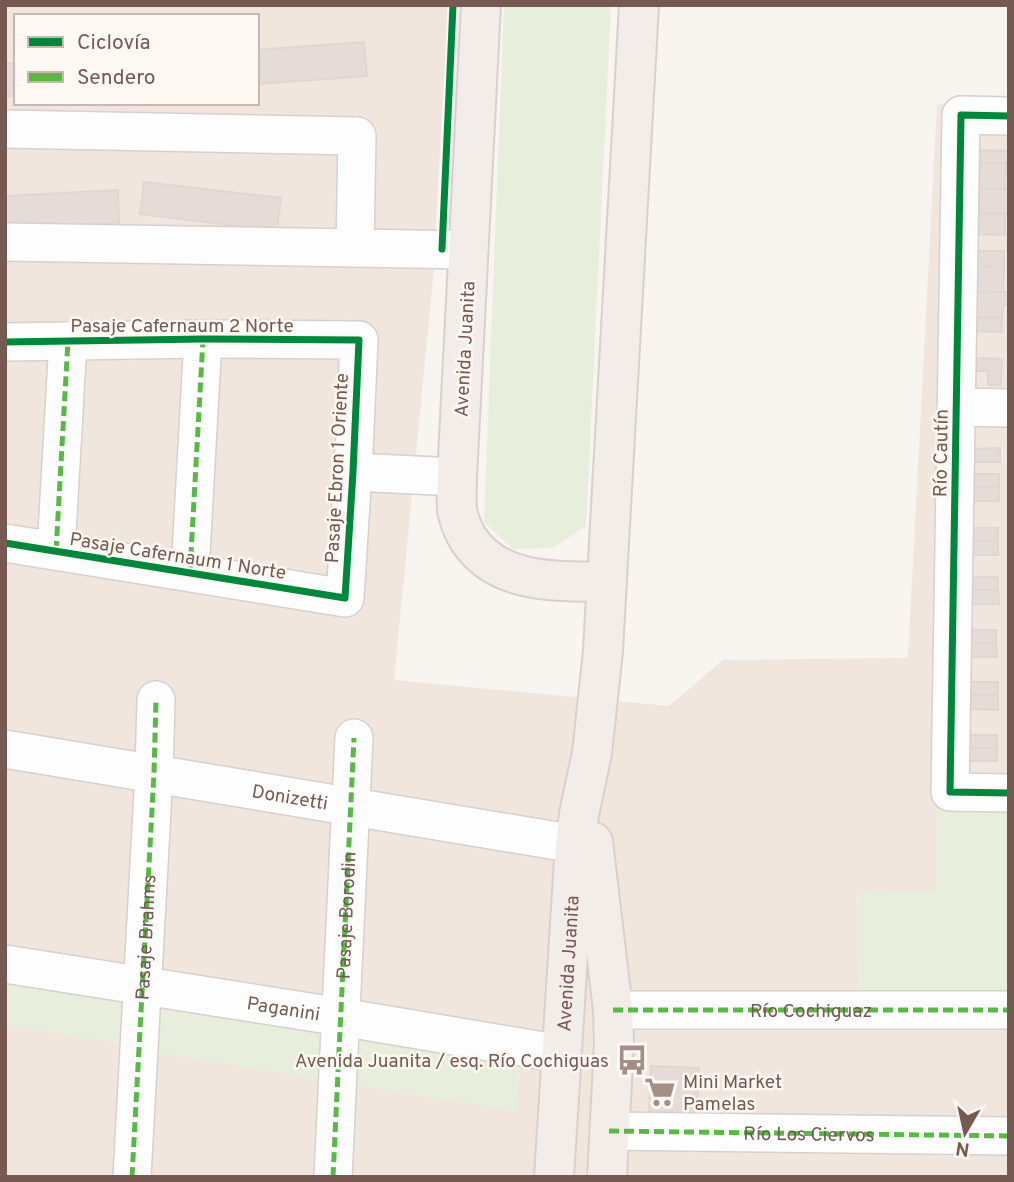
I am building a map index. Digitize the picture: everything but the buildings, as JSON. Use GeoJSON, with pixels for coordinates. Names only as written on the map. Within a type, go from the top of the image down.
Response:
{"type":"FeatureCollection","features":[{"type":"Feature","properties":{"kind":"main road","name":"Avenida Juanita"},"geometry":{"type":"LineString","coordinates":[[481,5],[457,510],[460,522],[473,546],[493,564],[520,576],[607,582]]}},
{"type":"Feature","properties":{"kind":"main road","name":"Avenida Juanita"},"geometry":{"type":"LineString","coordinates":[[555,1177],[575,844],[592,753],[602,662],[639,5]]}},
{"type":"Feature","properties":{"kind":"main road","name":"Avenida Juanita"},"geometry":{"type":"LineString","coordinates":[[592,753],[594,862],[613,1010],[614,1044],[607,1177]]}},
{"type":"Feature","properties":{"kind":"street","name":"Río Cautín"},"geometry":{"type":"LineString","coordinates":[[1009,116],[961,115],[950,792],[1009,793]]}},
{"type":"Feature","properties":{"kind":"street"},"geometry":{"type":"LineString","coordinates":[[5,129],[357,136],[355,248]]}},
{"type":"Feature","properties":{"kind":"street"},"geometry":{"type":"LineString","coordinates":[[5,242],[469,250]]}},
{"type":"Feature","properties":{"kind":"street"},"geometry":{"type":"LineString","coordinates":[[190,572],[203,339]]}},
{"type":"Feature","properties":{"kind":"street","name":"Pasaje Cafernaum 2 Norte"},"geometry":{"type":"LineString","coordinates":[[5,342],[359,340]]}},
{"type":"Feature","properties":{"kind":"street","name":"Pasaje Ebron 1 Oriente"},"geometry":{"type":"LineString","coordinates":[[345,598],[359,340]]}},
{"type":"Feature","properties":{"kind":"street"},"geometry":{"type":"LineString","coordinates":[[56,551],[68,341]]}},
{"type":"Feature","properties":{"kind":"street"},"geometry":{"type":"LineString","coordinates":[[956,407],[1009,408]]}},
{"type":"Feature","properties":{"kind":"street"},"geometry":{"type":"LineString","coordinates":[[353,472],[457,477]]}},
{"type":"Feature","properties":{"kind":"street","name":"Pasaje Cafernaum 1 Norte"},"geometry":{"type":"LineString","coordinates":[[5,542],[345,598]]}},
{"type":"Feature","properties":{"kind":"street","name":"Pasaje Brahms"},"geometry":{"type":"LineString","coordinates":[[132,1177],[156,700]]}},
{"type":"Feature","properties":{"kind":"street","name":"Pasaje Borodin"},"geometry":{"type":"LineString","coordinates":[[333,1177],[354,738]]}},
{"type":"Feature","properties":{"kind":"street","name":"Donizetti"},"geometry":{"type":"LineString","coordinates":[[5,749],[575,844]]}},
{"type":"Feature","properties":{"kind":"street","name":"Paganini"},"geometry":{"type":"LineString","coordinates":[[5,964],[561,1054]]}},
{"type":"Feature","properties":{"kind":"street","name":"Río Cochiguaz"},"geometry":{"type":"LineString","coordinates":[[613,1010],[1009,1010]]}},
{"type":"Feature","properties":{"kind":"street","name":"Río Los Ciervos"},"geometry":{"type":"LineString","coordinates":[[609,1131],[1009,1136]]}},
{"type":"Feature","properties":{"kind":"shaded area"},"geometry":{"type":"Polygon","coordinates":[[[5,5],[448,5],[433,278],[394,680],[669,706],[723,660],[908,658],[937,104],[1009,106],[1009,1177],[5,1177],[5,5]]]}},
{"type":"Feature","properties":{"kind":"green space"},"geometry":{"type":"Polygon","coordinates":[[[504,5],[611,5],[586,526],[553,548],[513,549],[484,522],[504,5]]]}},
{"type":"Feature","properties":{"kind":"green space"},"geometry":{"type":"Polygon","coordinates":[[[937,803],[1009,803],[1009,993],[858,994],[857,893],[936,892],[937,803]]]}},
{"type":"Feature","properties":{"kind":"green space"},"geometry":{"type":"Polygon","coordinates":[[[5,980],[126,997],[122,1044],[5,1025],[5,980]]]}},
{"type":"Feature","properties":{"kind":"green space"},"geometry":{"type":"Polygon","coordinates":[[[159,1009],[323,1032],[320,1079],[157,1053],[159,1009]]]}},
{"type":"Feature","properties":{"kind":"green space"},"geometry":{"type":"Polygon","coordinates":[[[355,1041],[520,1064],[516,1111],[353,1085],[355,1041]]]}},
{"type":"Feature","properties":{"kind":"marked path"},"geometry":{"type":"LineString","coordinates":[[190,572],[203,339]]}},
{"type":"Feature","properties":{"kind":"marked path"},"geometry":{"type":"LineString","coordinates":[[56,551],[68,341]]}},
{"type":"Feature","properties":{"kind":"marked path"},"geometry":{"type":"LineString","coordinates":[[132,1177],[156,700]]}},
{"type":"Feature","properties":{"kind":"marked path"},"geometry":{"type":"LineString","coordinates":[[333,1177],[354,738]]}},
{"type":"Feature","properties":{"kind":"marked path"},"geometry":{"type":"LineString","coordinates":[[613,1010],[1009,1010]]}},
{"type":"Feature","properties":{"kind":"marked path"},"geometry":{"type":"LineString","coordinates":[[609,1131],[1009,1136]]}},
{"type":"Feature","properties":{"kind":"cycle path"},"geometry":{"type":"LineString","coordinates":[[442,249],[453,5]]}},
{"type":"Feature","properties":{"kind":"cycle path"},"geometry":{"type":"LineString","coordinates":[[1009,116],[961,115],[950,792],[1009,793]]}},
{"type":"Feature","properties":{"kind":"cycle path"},"geometry":{"type":"LineString","coordinates":[[5,342],[359,340],[345,598],[5,543]]}},
{"type":"Feature","properties":{"kind":"place","name":"Avenida Juanita / esq. Río Cochiguas"},"geometry":{"type":"Point","coordinates":[632,1060]}},
{"type":"Feature","properties":{"kind":"place","name":"Mini Market Pamelas"},"geometry":{"type":"Point","coordinates":[660,1092]}}]}
